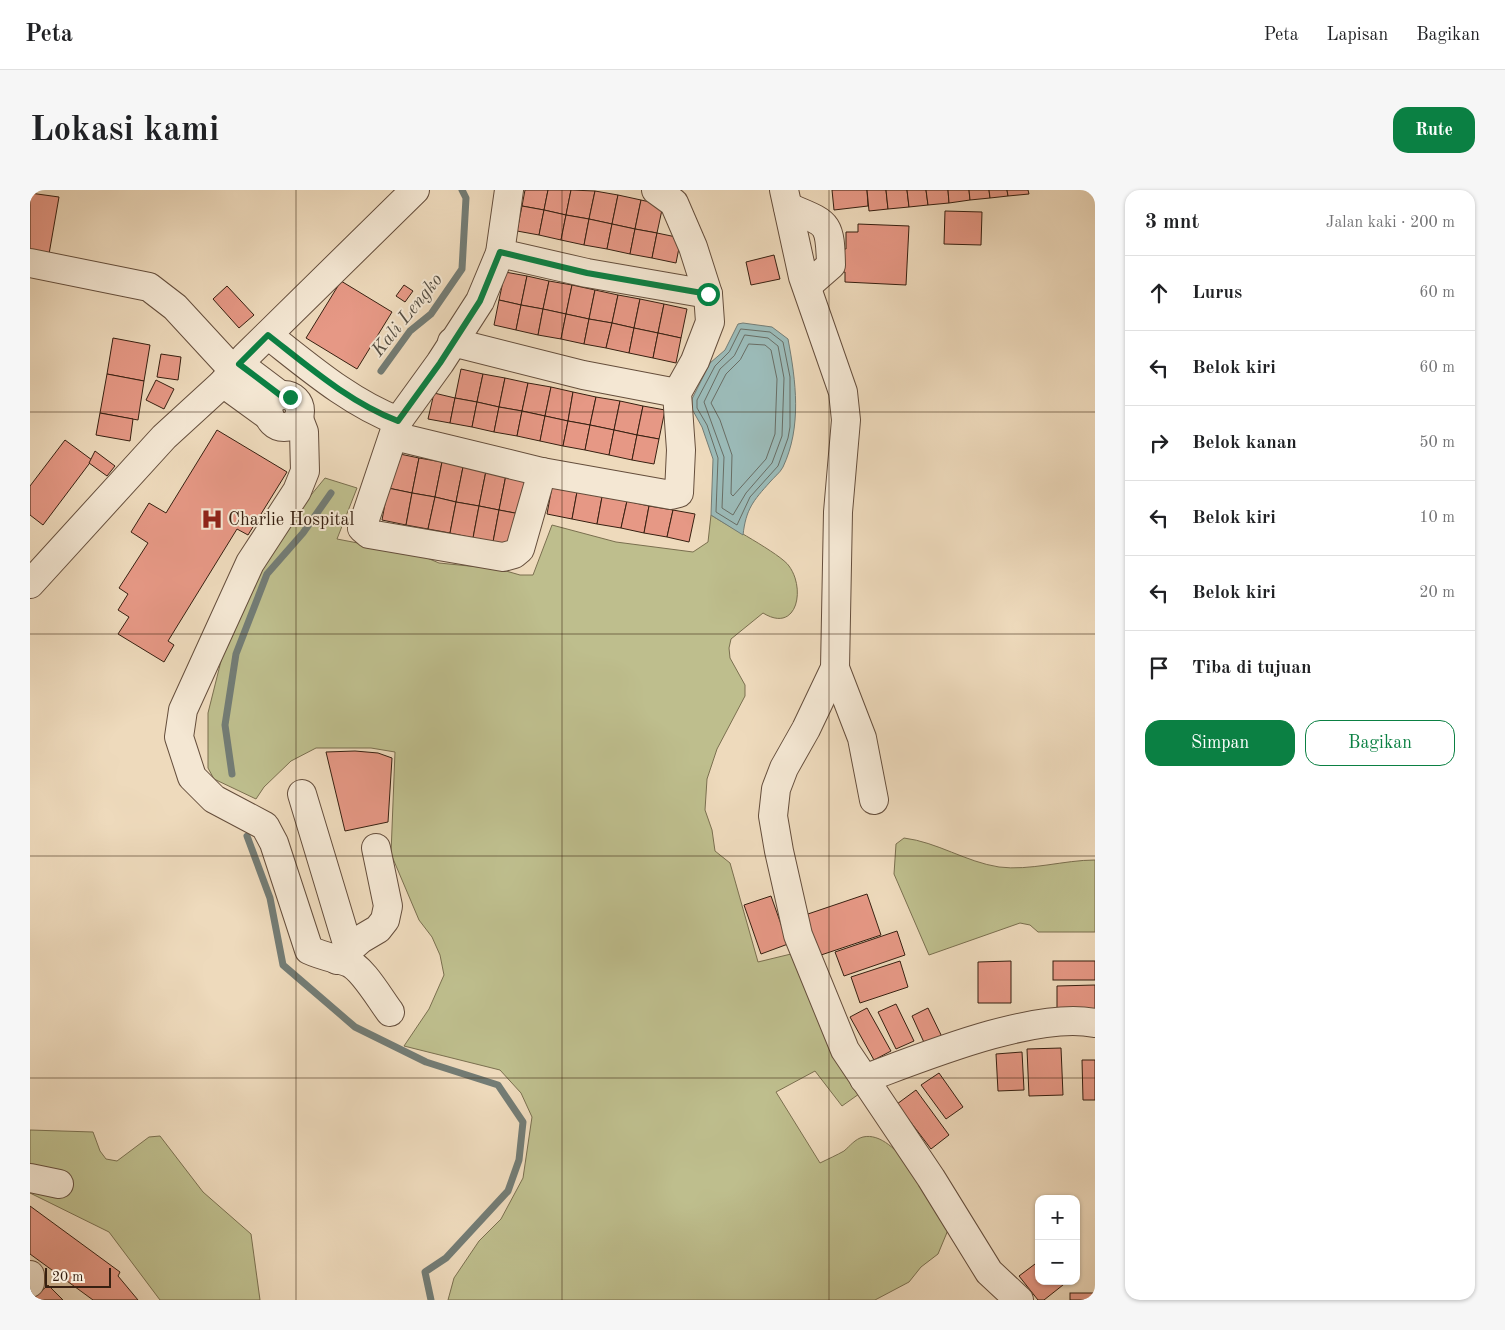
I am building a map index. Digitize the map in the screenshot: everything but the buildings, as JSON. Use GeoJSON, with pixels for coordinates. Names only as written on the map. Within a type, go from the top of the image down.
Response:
{"type":"FeatureCollection","features":[{"type":"Feature","properties":{"kind":"street"},"geometry":{"type":"LineString","coordinates":[[30,584],[164,438],[232,373],[415,190]]}},
{"type":"Feature","properties":{"kind":"street"},"geometry":{"type":"LineString","coordinates":[[509,190],[500,252],[480,301],[452,342],[389,423],[362,528],[369,534],[503,558],[514,554],[520,549],[542,472]]}},
{"type":"Feature","properties":{"kind":"street"},"geometry":{"type":"LineString","coordinates":[[268,335],[341,391],[389,423],[542,472],[671,495],[679,492],[681,450],[677,393],[695,361],[710,322],[708,294],[693,247],[674,203],[656,190]]}},
{"type":"Feature","properties":{"kind":"street"},"geometry":{"type":"LineString","coordinates":[[786,199],[807,286],[844,392],[846,420],[838,512],[835,668],[862,738],[874,800]]}},
{"type":"Feature","properties":{"kind":"street"},"geometry":{"type":"LineString","coordinates":[[500,252],[587,273],[708,294]]}},
{"type":"Feature","properties":{"kind":"street"},"geometry":{"type":"LineString","coordinates":[[30,263],[149,287],[175,306],[232,373],[275,406],[296,400],[300,405],[299,418],[304,432],[305,471],[297,491],[250,563],[183,710],[179,737],[192,777],[214,799],[265,826],[274,844],[309,950],[343,955],[361,939],[378,929],[386,920],[388,906],[376,848]]}},
{"type":"Feature","properties":{"kind":"street"},"geometry":{"type":"LineString","coordinates":[[452,342],[583,375],[677,393]]}},
{"type":"Feature","properties":{"kind":"street"},"geometry":{"type":"LineString","coordinates":[[835,668],[806,729],[784,768],[776,790],[773,816],[798,935],[845,1050],[930,1178],[989,1272],[1019,1300]]}},
{"type":"Feature","properties":{"kind":"street"},"geometry":{"type":"LineString","coordinates":[[302,794],[343,955],[358,970],[390,1012]]}},
{"type":"Feature","properties":{"kind":"street"},"geometry":{"type":"LineString","coordinates":[[864,1079],[948,1048],[1022,1028],[1059,1021],[1095,1023]]}},
{"type":"Feature","properties":{"kind":"street"},"geometry":{"type":"LineString","coordinates":[[30,1178],[59,1184]]}},
{"type":"Feature","properties":{"kind":"street"},"geometry":{"type":"LineString","coordinates":[[30,1275],[30,1283]]}},
{"type":"Feature","properties":{"kind":"green space"},"geometry":{"type":"Polygon","coordinates":[[[325,478],[357,488],[337,539],[420,555],[439,563],[499,569],[520,575],[533,575],[552,525],[616,542],[693,552],[708,542],[711,515],[776,554],[789,566],[797,586],[795,606],[791,613],[784,618],[775,618],[763,613],[731,639],[729,648],[730,658],[745,685],[745,696],[717,749],[707,779],[705,810],[712,830],[715,851],[730,863],[758,962],[791,954],[855,1079],[859,1094],[842,1106],[815,1071],[776,1092],[820,1163],[844,1151],[855,1141],[863,1137],[876,1138],[889,1145],[913,1171],[948,1230],[938,1254],[921,1267],[909,1282],[875,1300],[448,1300],[454,1278],[479,1241],[501,1219],[523,1178],[532,1117],[521,1093],[500,1070],[404,1046],[429,1009],[444,975],[440,955],[432,937],[419,920],[391,854],[395,752],[371,748],[316,748],[291,761],[264,787],[256,799],[214,779],[208,768],[208,713],[228,633],[274,540],[325,478]]]}},
{"type":"Feature","properties":{"kind":"green space"},"geometry":{"type":"Polygon","coordinates":[[[904,838],[916,840],[975,861],[999,867],[1023,868],[1095,860],[1095,932],[1038,932],[1030,925],[1020,923],[929,955],[894,874],[896,844],[904,838]]]}},
{"type":"Feature","properties":{"kind":"green space"},"geometry":{"type":"Polygon","coordinates":[[[30,1130],[93,1132],[100,1151],[106,1159],[117,1161],[149,1137],[160,1136],[203,1192],[251,1234],[260,1300],[160,1300],[109,1232],[30,1193],[30,1130]]]}},
{"type":"Feature","properties":{"kind":"water"},"geometry":{"type":"Polygon","coordinates":[[[738,324],[772,327],[788,339],[796,404],[793,436],[783,467],[751,506],[746,518],[743,535],[711,515],[713,459],[702,427],[692,409],[692,399],[710,363],[725,350],[738,324]]]}},
{"type":"Feature","properties":{"kind":"waterway","name":"Kali Lengko"},"geometry":{"type":"LineString","coordinates":[[381,371],[410,331],[431,314],[462,269],[466,198],[462,190]]}},
{"type":"Feature","properties":{"kind":"waterway","name":"Kali Lengko"},"geometry":{"type":"LineString","coordinates":[[232,774],[225,725],[236,654],[267,574],[303,533],[331,493]]}},
{"type":"Feature","properties":{"kind":"waterway","name":"Kali Lengko"},"geometry":{"type":"LineString","coordinates":[[247,836],[270,898],[283,965],[355,1027],[426,1062],[498,1085],[523,1122],[519,1160],[508,1191],[446,1258],[425,1272],[431,1300]]}},
{"type":"Feature","properties":{"kind":"place","name":"Charlie Hospital"},"geometry":{"type":"Point","coordinates":[212,519]}},
{"type":"Feature","properties":{"kind":"route"},"geometry":{"type":"LineString","coordinates":[[290,397],[280,395],[239,364],[268,335],[341,391],[374,412],[398,421],[440,363],[480,301],[500,252],[587,273],[708,294]]}}]}
